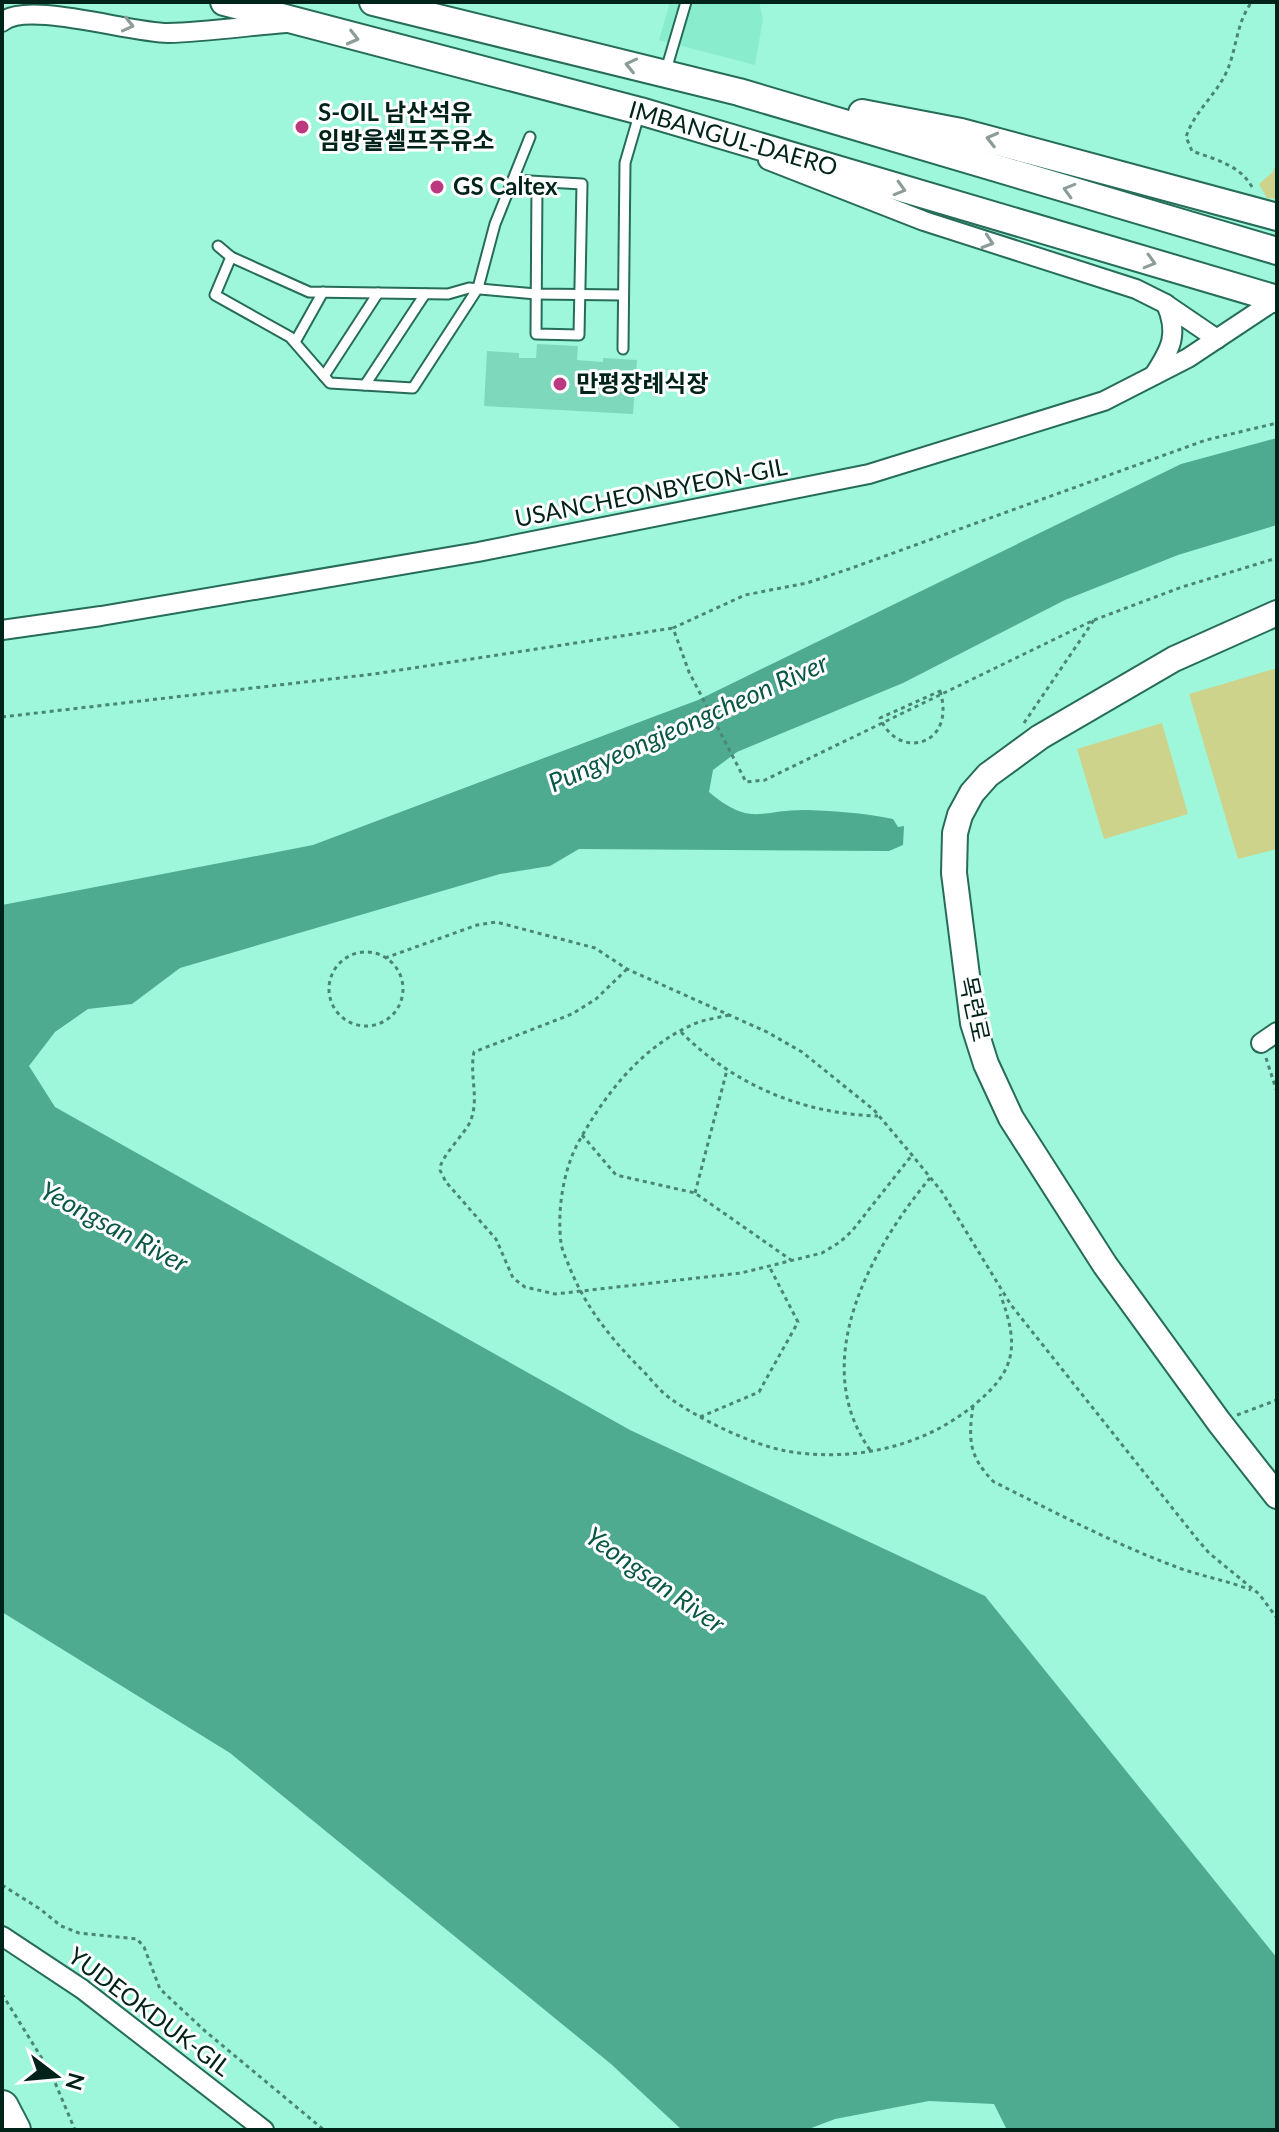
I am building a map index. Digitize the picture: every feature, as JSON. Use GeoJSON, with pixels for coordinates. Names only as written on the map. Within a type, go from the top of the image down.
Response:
{"type":"FeatureCollection","features":[{"type":"Feature","properties":{"kind":"highway"},"geometry":{"type":"LineString","coordinates":[[2,2107],[14,2130]]}},
{"type":"Feature","properties":{"kind":"main road","name":"IMBANGUL-DAERO"},"geometry":{"type":"LineString","coordinates":[[224,2],[647,113],[1277,299]]}},
{"type":"Feature","properties":{"kind":"main road","name":"IMBANGUL-DAERO"},"geometry":{"type":"LineString","coordinates":[[373,2],[739,92],[1277,251]]}},
{"type":"Feature","properties":{"kind":"main road"},"geometry":{"type":"LineString","coordinates":[[739,92],[787,98],[961,132],[1267,214]]}},
{"type":"Feature","properties":{"kind":"street"},"geometry":{"type":"LineString","coordinates":[[2,22],[6,15],[27,6],[49,7],[164,33],[295,23]]}},
{"type":"Feature","properties":{"kind":"street"},"geometry":{"type":"LineString","coordinates":[[647,113],[924,221],[1136,289],[1166,304],[1217,339]]}},
{"type":"Feature","properties":{"kind":"street","name":"USANCHEONBYEON-GIL"},"geometry":{"type":"LineString","coordinates":[[2,630],[478,552],[869,474],[1104,401],[1153,377],[1277,299]]}},
{"type":"Feature","properties":{"kind":"street"},"geometry":{"type":"LineString","coordinates":[[1153,377],[1174,333],[1166,304]]}},
{"type":"Feature","properties":{"kind":"street","name":"목련로"},"geometry":{"type":"LineString","coordinates":[[1277,613],[1174,659],[1040,737],[988,775],[972,793],[960,815],[955,833],[954,873],[973,1023],[986,1064],[1011,1118],[1105,1265],[1277,1496]]}},
{"type":"Feature","properties":{"kind":"street"},"geometry":{"type":"LineString","coordinates":[[1261,1043],[1277,1032]]}},
{"type":"Feature","properties":{"kind":"street","name":"YUDEOKDUK-GIL"},"geometry":{"type":"LineString","coordinates":[[2,1936],[82,1989],[264,2130]]}},
{"type":"Feature","properties":{"kind":"lane"},"geometry":{"type":"LineString","coordinates":[[665,73],[686,2]]}},
{"type":"Feature","properties":{"kind":"lane"},"geometry":{"type":"LineString","coordinates":[[623,349],[625,163],[647,113]]}},
{"type":"Feature","properties":{"kind":"lane"},"geometry":{"type":"LineString","coordinates":[[231,257],[215,295],[290,337],[330,383],[413,388],[478,288],[495,224],[530,137]]}},
{"type":"Feature","properties":{"kind":"lane"},"geometry":{"type":"LineString","coordinates":[[513,180],[582,184],[579,335],[536,334],[537,182]]}},
{"type":"Feature","properties":{"kind":"lane"},"geometry":{"type":"LineString","coordinates":[[218,246],[231,257],[309,292],[448,294],[478,288],[536,294],[623,295]]}},
{"type":"Feature","properties":{"kind":"lane"},"geometry":{"type":"LineString","coordinates":[[295,342],[323,292]]}},
{"type":"Feature","properties":{"kind":"lane"},"geometry":{"type":"LineString","coordinates":[[324,376],[378,293]]}},
{"type":"Feature","properties":{"kind":"lane"},"geometry":{"type":"LineString","coordinates":[[365,385],[425,294]]}},
{"type":"Feature","properties":{"kind":"path"},"geometry":{"type":"LineString","coordinates":[[1252,2],[1243,13],[1226,74],[1191,122],[1186,137],[1192,151],[1237,169],[1247,178],[1267,214]]}},
{"type":"Feature","properties":{"kind":"path"},"geometry":{"type":"LineString","coordinates":[[2,717],[374,674],[673,628],[745,595],[807,583],[1192,445],[1277,423]]}},
{"type":"Feature","properties":{"kind":"path"},"geometry":{"type":"LineString","coordinates":[[673,628],[689,672],[746,782],[765,780],[1094,620],[1182,587],[1277,558]]}},
{"type":"Feature","properties":{"kind":"path"},"geometry":{"type":"LineString","coordinates":[[1024,723],[1094,620]]}},
{"type":"Feature","properties":{"kind":"path"},"geometry":{"type":"LineString","coordinates":[[882,723],[887,732],[900,741],[932,736],[943,725],[942,694]]}},
{"type":"Feature","properties":{"kind":"path"},"geometry":{"type":"LineString","coordinates":[[385,958],[400,975],[403,986],[402,999],[396,1010],[376,1025],[363,1026],[340,1016],[330,993],[334,971],[342,962],[363,953],[385,958],[477,925],[496,922],[595,948],[627,969],[802,1052],[879,1116],[912,1155],[973,1241],[998,1288],[1197,1539],[1256,1592],[1277,1618]]}},
{"type":"Feature","properties":{"kind":"path"},"geometry":{"type":"LineString","coordinates":[[627,969],[596,999],[572,1014],[474,1052],[476,1107],[469,1125],[442,1161],[440,1170],[445,1181],[496,1239],[513,1278],[525,1287],[555,1294],[715,1277],[822,1253],[840,1242],[912,1155]]}},
{"type":"Feature","properties":{"kind":"path"},"geometry":{"type":"LineString","coordinates":[[729,1015],[695,1023],[658,1045],[627,1072],[598,1106],[582,1135],[574,1151],[561,1199],[561,1245],[579,1291],[609,1337],[667,1397],[700,1417],[783,1450],[832,1456],[889,1448],[923,1436],[973,1406],[989,1394],[1009,1366],[1012,1336],[998,1288]]}},
{"type":"Feature","properties":{"kind":"path"},"geometry":{"type":"LineString","coordinates":[[681,1032],[727,1070],[755,1086],[809,1108],[879,1116]]}},
{"type":"Feature","properties":{"kind":"path"},"geometry":{"type":"LineString","coordinates":[[1261,1043],[1277,1092]]}},
{"type":"Feature","properties":{"kind":"path"},"geometry":{"type":"LineString","coordinates":[[695,1193],[727,1070]]}},
{"type":"Feature","properties":{"kind":"path"},"geometry":{"type":"LineString","coordinates":[[582,1135],[616,1175],[695,1193],[791,1260]]}},
{"type":"Feature","properties":{"kind":"path"},"geometry":{"type":"LineString","coordinates":[[870,1450],[848,1400],[845,1360],[852,1310],[870,1266],[889,1232],[930,1178]]}},
{"type":"Feature","properties":{"kind":"path"},"geometry":{"type":"LineString","coordinates":[[700,1417],[759,1392],[798,1322],[769,1266]]}},
{"type":"Feature","properties":{"kind":"path"},"geometry":{"type":"LineString","coordinates":[[1219,1422],[1277,1400]]}},
{"type":"Feature","properties":{"kind":"path"},"geometry":{"type":"LineString","coordinates":[[973,1406],[970,1427],[972,1452],[978,1466],[994,1482],[1142,1553],[1178,1568],[1256,1592]]}},
{"type":"Feature","properties":{"kind":"path"},"geometry":{"type":"LineString","coordinates":[[2,1885],[61,1926],[79,1933],[137,1939],[144,1947],[160,1989],[205,2031],[324,2130]]}},
{"type":"Feature","properties":{"kind":"path"},"geometry":{"type":"LineString","coordinates":[[2,1994],[51,2073],[75,2130]]}},
{"type":"Feature","properties":{"kind":"shaded area"},"geometry":{"type":"Polygon","coordinates":[[[670,2],[759,2],[763,19],[755,65],[659,40],[670,2]]]}},
{"type":"Feature","properties":{"kind":"shaded area"},"geometry":{"type":"Polygon","coordinates":[[[1277,161],[1277,199],[1267,198],[1259,184],[1273,172],[1277,161]]]}},
{"type":"Feature","properties":{"kind":"shaded area"},"geometry":{"type":"Polygon","coordinates":[[[1277,668],[1277,849],[1238,859],[1189,694],[1277,668]]]}},
{"type":"Feature","properties":{"kind":"shaded area"},"geometry":{"type":"Polygon","coordinates":[[[1162,723],[1188,814],[1104,839],[1077,749],[1162,723]]]}},
{"type":"Feature","properties":{"kind":"water"},"geometry":{"type":"Polygon","coordinates":[[[1277,438],[1277,525],[1178,555],[1065,600],[903,683],[737,752],[713,770],[709,792],[736,810],[756,814],[791,810],[829,811],[893,819],[898,827],[904,826],[903,845],[889,851],[579,849],[550,866],[500,874],[180,968],[132,1004],[88,1009],[55,1032],[29,1066],[55,1107],[630,1430],[985,1596],[1277,1958],[1277,2130],[1007,2130],[994,2104],[929,2101],[835,2119],[806,2130],[682,2130],[611,2064],[230,1753],[2,1612],[2,905],[313,845],[698,700],[1181,464],[1277,438]]]}},
{"type":"Feature","properties":{"kind":"building","name":"만평장례식장"},"geometry":{"type":"Polygon","coordinates":[[[537,344],[578,346],[577,360],[637,360],[633,414],[484,406],[487,351],[519,353],[519,358],[536,358],[537,344]]]}},
{"type":"Feature","properties":{"kind":"place","name":"S-OIL 남산석유 임방울셀프주유소"},"geometry":{"type":"Point","coordinates":[302,127]}},
{"type":"Feature","properties":{"kind":"place","name":"GS Caltex"},"geometry":{"type":"Point","coordinates":[437,187]}},
{"type":"Feature","properties":{"kind":"place","name":"만평장례식장"},"geometry":{"type":"Point","coordinates":[560,384]}},
{"type":"Feature","properties":{"kind":"water label","name":"Pungyeongjeongcheon River"},"geometry":{"type":"Point","coordinates":[688,723]}},
{"type":"Feature","properties":{"kind":"water label","name":"Yeongsan River"},"geometry":{"type":"Point","coordinates":[114,1227]}},
{"type":"Feature","properties":{"kind":"water label","name":"Yeongsan River"},"geometry":{"type":"Point","coordinates":[655,1580]}}]}
